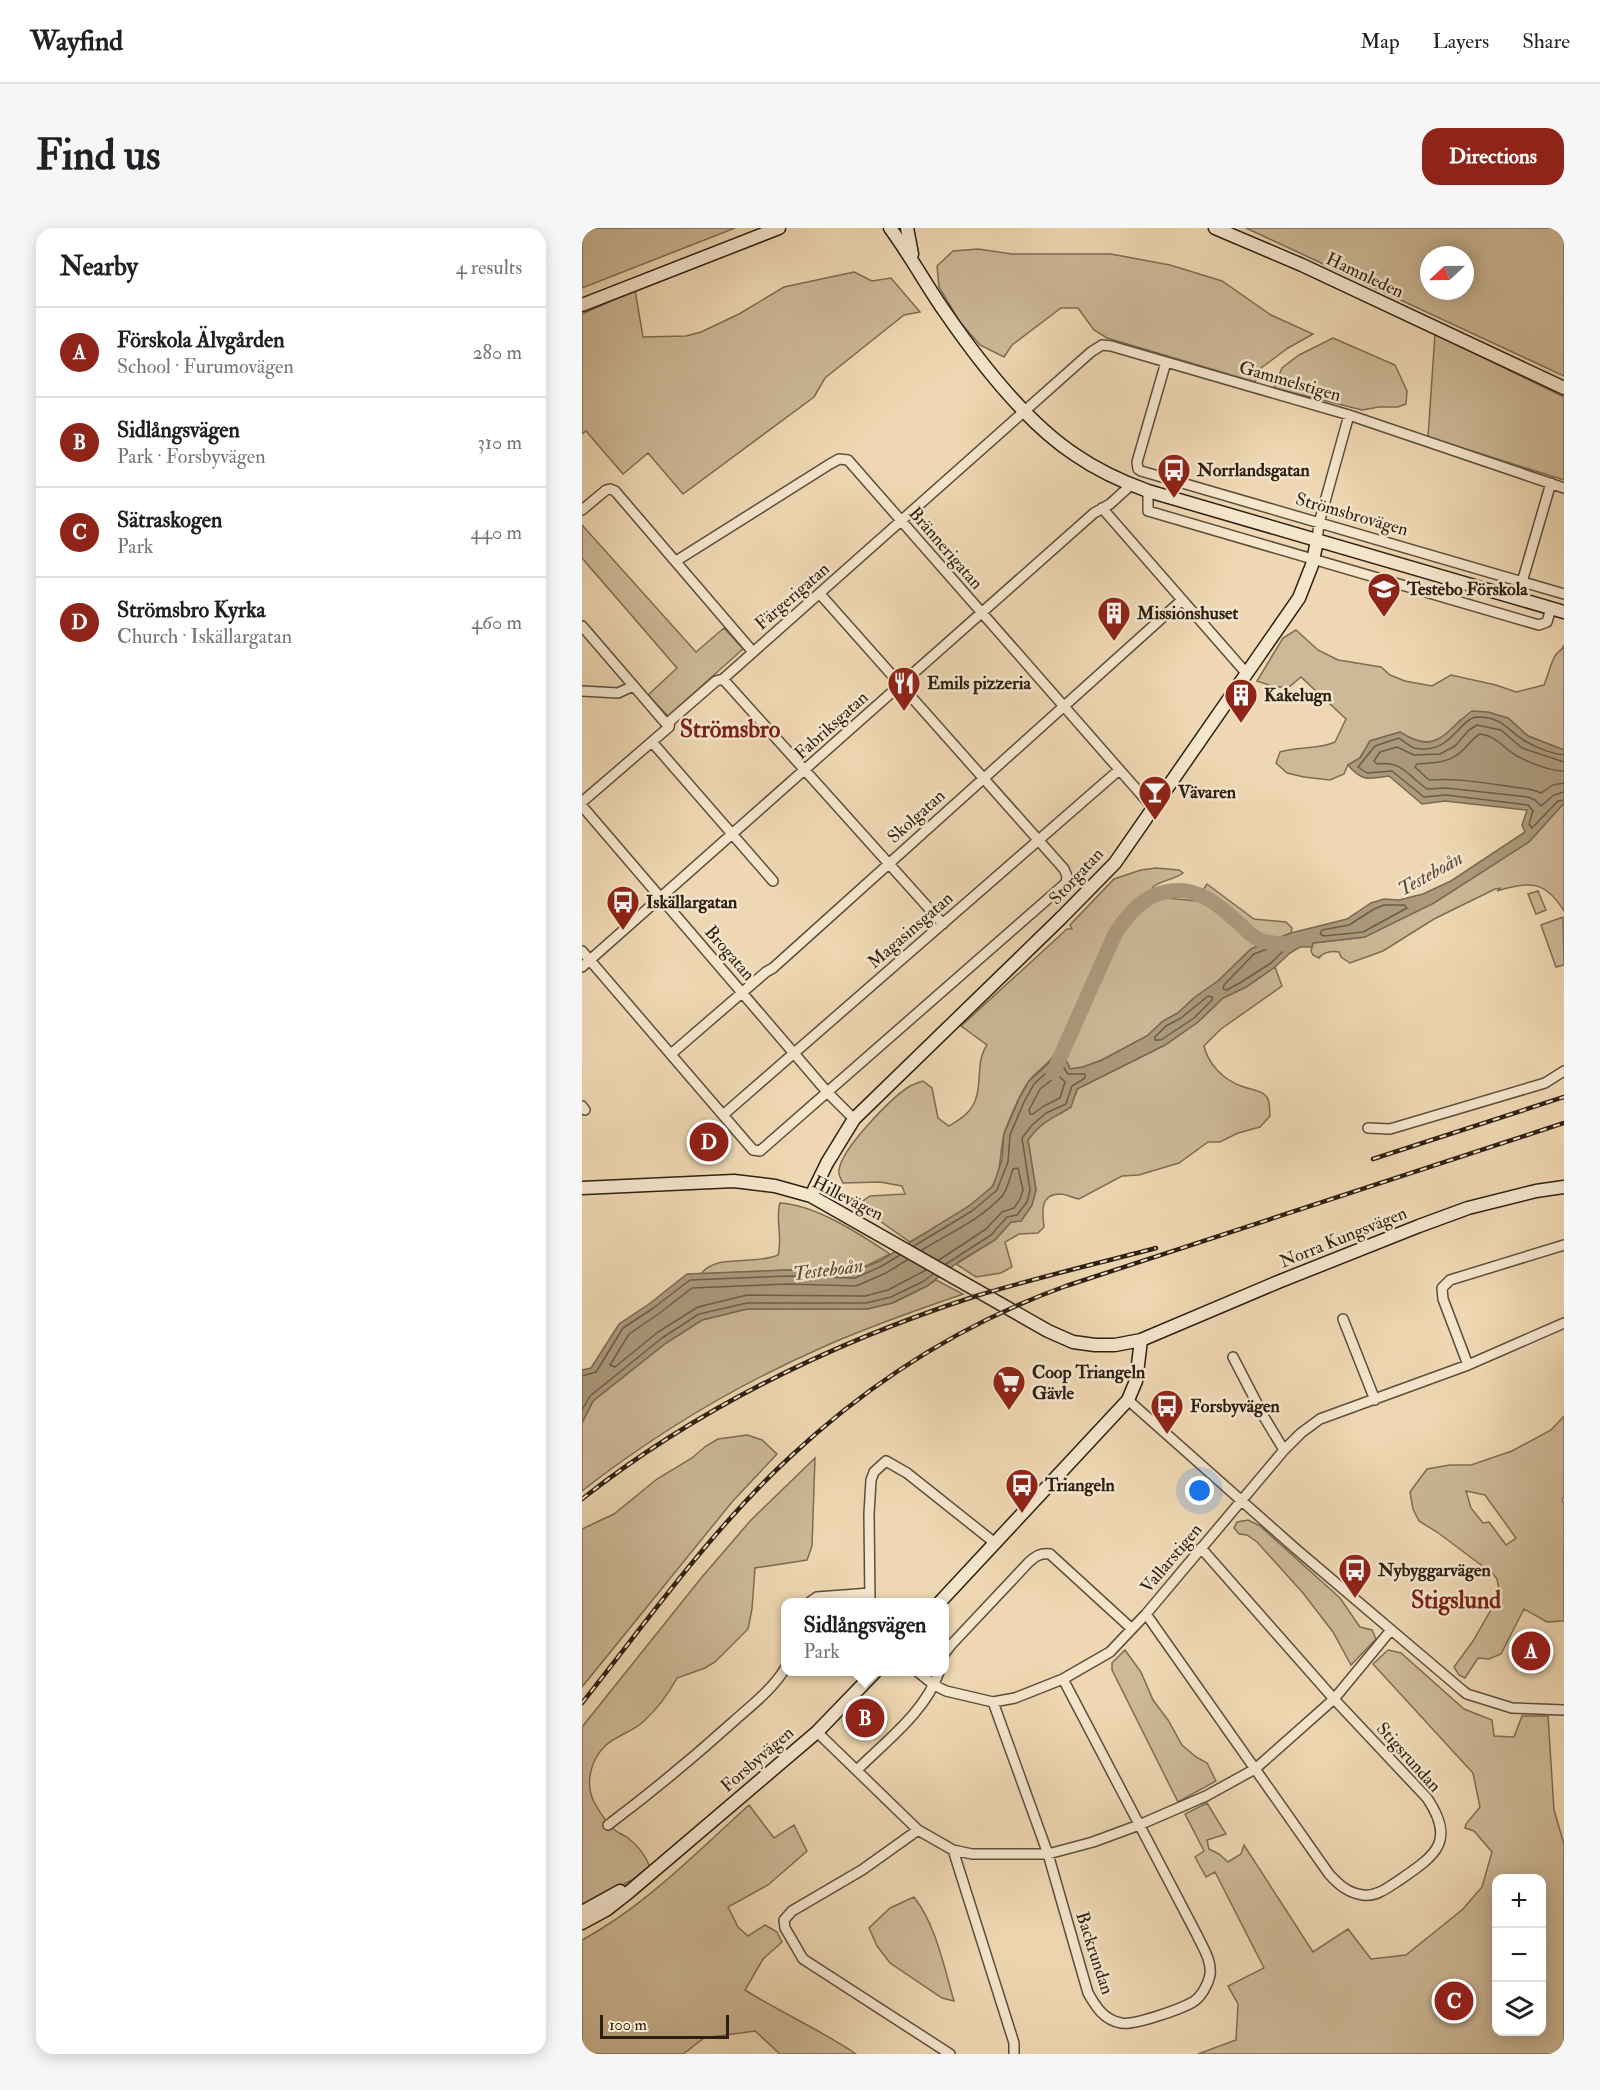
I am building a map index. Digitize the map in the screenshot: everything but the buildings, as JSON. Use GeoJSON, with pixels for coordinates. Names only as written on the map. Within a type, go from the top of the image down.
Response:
{"type":"FeatureCollection","features":[{"type":"Feature","properties":{"kind":"street"},"geometry":{"type":"LineString","coordinates":[[582,305],[779,228]]}},
{"type":"Feature","properties":{"kind":"street","name":"Strömsbrovägen"},"geometry":{"type":"LineString","coordinates":[[890,228],[965,339],[1024,411],[1073,454],[1131,485],[1148,491],[1564,612]]}},
{"type":"Feature","properties":{"kind":"street","name":"Strömsbrovägen"},"geometry":{"type":"LineString","coordinates":[[907,228],[912,259]]}},
{"type":"Feature","properties":{"kind":"street","name":"Hamnleden"},"geometry":{"type":"LineString","coordinates":[[1215,228],[1302,265],[1564,388]]}},
{"type":"Feature","properties":{"kind":"street","name":"Gammelstigen"},"geometry":{"type":"LineString","coordinates":[[1024,411],[1098,347],[1111,346],[1349,415],[1564,488]]}},
{"type":"Feature","properties":{"kind":"street","name":"Strömsbrovägen"},"geometry":{"type":"LineString","coordinates":[[1166,362],[1137,462],[1138,469],[1143,472],[1564,594]]}},
{"type":"Feature","properties":{"kind":"street","name":"Färgerigatan"},"geometry":{"type":"LineString","coordinates":[[582,804],[669,727],[670,721],[716,681],[723,679],[1024,411]]}},
{"type":"Feature","properties":{"kind":"street"},"geometry":{"type":"LineString","coordinates":[[1317,541],[1319,523],[1349,415]]}},
{"type":"Feature","properties":{"kind":"street","name":"Brännerigatan"},"geometry":{"type":"LineString","coordinates":[[675,561],[839,459],[852,463],[981,614],[1153,808]]}},
{"type":"Feature","properties":{"kind":"street"},"geometry":{"type":"LineString","coordinates":[[1522,582],[1551,483]]}},
{"type":"Feature","properties":{"kind":"street","name":"Fabriksgatan"},"geometry":{"type":"LineString","coordinates":[[582,967],[1094,513],[1110,504],[1131,485]]}},
{"type":"Feature","properties":{"kind":"street"},"geometry":{"type":"LineString","coordinates":[[582,510],[605,491],[610,489],[617,493],[753,652]]}},
{"type":"Feature","properties":{"kind":"street"},"geometry":{"type":"LineString","coordinates":[[1148,491],[1148,511],[1539,625],[1547,622],[1551,608]]}},
{"type":"Feature","properties":{"kind":"street"},"geometry":{"type":"LineString","coordinates":[[1102,508],[1247,674]]}},
{"type":"Feature","properties":{"kind":"street","name":"Storgatan"},"geometry":{"type":"LineString","coordinates":[[811,1197],[827,1163],[854,1119],[1103,877],[1299,598],[1314,559],[1317,541]]}},
{"type":"Feature","properties":{"kind":"street"},"geometry":{"type":"LineString","coordinates":[[582,951],[723,1116],[757,1152],[763,1150],[1064,886],[1068,878],[1064,870],[820,594]]}},
{"type":"Feature","properties":{"kind":"street","name":"Skolgatan"},"geometry":{"type":"LineString","coordinates":[[671,1054],[884,870],[888,863],[1182,600]]}},
{"type":"Feature","properties":{"kind":"street"},"geometry":{"type":"LineString","coordinates":[[582,626],[669,727]]}},
{"type":"Feature","properties":{"kind":"street"},"geometry":{"type":"LineString","coordinates":[[723,679],[943,924]]}},
{"type":"Feature","properties":{"kind":"street"},"geometry":{"type":"LineString","coordinates":[[582,691],[618,693],[633,686]]}},
{"type":"Feature","properties":{"kind":"street"},"geometry":{"type":"LineString","coordinates":[[652,742],[773,880]]}},
{"type":"Feature","properties":{"kind":"street","name":"Magasinsgatan"},"geometry":{"type":"LineString","coordinates":[[723,1116],[1119,770]]}},
{"type":"Feature","properties":{"kind":"street","name":"Brogatan"},"geometry":{"type":"LineString","coordinates":[[582,804],[660,899],[828,1093],[854,1119]]}},
{"type":"Feature","properties":{"kind":"street"},"geometry":{"type":"LineString","coordinates":[[1368,1128],[1390,1129],[1545,1083],[1564,1071]]}},
{"type":"Feature","properties":{"kind":"street","name":"Hillevägen"},"geometry":{"type":"LineString","coordinates":[[582,1188],[734,1181],[775,1185],[811,1197],[1048,1331],[1073,1342],[1115,1345],[1141,1340]]}},
{"type":"Feature","properties":{"kind":"street","name":"Norra Kungsvägen"},"geometry":{"type":"LineString","coordinates":[[1141,1340],[1278,1282],[1468,1208],[1536,1191],[1564,1187]]}},
{"type":"Feature","properties":{"kind":"street"},"geometry":{"type":"LineString","coordinates":[[1468,1365],[1443,1299],[1442,1287],[1449,1280],[1564,1245]]}},
{"type":"Feature","properties":{"kind":"street"},"geometry":{"type":"LineString","coordinates":[[1343,1319],[1375,1400]]}},
{"type":"Feature","properties":{"kind":"street","name":"Vallarstigen"},"geometry":{"type":"LineString","coordinates":[[924,1676],[946,1691],[993,1702],[1015,1698],[1063,1679],[1110,1652],[1146,1614],[1284,1450],[1320,1419],[1468,1365],[1564,1323]]}},
{"type":"Feature","properties":{"kind":"street"},"geometry":{"type":"LineString","coordinates":[[944,1598],[1128,1400],[1136,1382],[1141,1340]]}},
{"type":"Feature","properties":{"kind":"street"},"geometry":{"type":"LineString","coordinates":[[1233,1358],[1284,1450]]}},
{"type":"Feature","properties":{"kind":"street"},"geometry":{"type":"LineString","coordinates":[[1128,1400],[1242,1502],[1467,1694],[1512,1708],[1564,1710]]}},
{"type":"Feature","properties":{"kind":"street"},"geometry":{"type":"LineString","coordinates":[[816,1598],[870,1598],[871,1480],[874,1472],[886,1461],[907,1473],[995,1543]]}},
{"type":"Feature","properties":{"kind":"street","name":"Stigsrundan"},"geometry":{"type":"LineString","coordinates":[[1146,1614],[1329,1874],[1341,1887],[1366,1896],[1384,1891],[1430,1859],[1440,1843],[1441,1826],[1427,1798],[1334,1699],[1201,1548]]}},
{"type":"Feature","properties":{"kind":"street"},"geometry":{"type":"LineString","coordinates":[[949,1648],[1029,1562],[1043,1554],[1050,1554],[1132,1629]]}},
{"type":"Feature","properties":{"kind":"street"},"geometry":{"type":"LineString","coordinates":[[817,1731],[918,1830],[953,1850],[982,1854],[1048,1854],[1093,1842],[1138,1825],[1206,1797],[1256,1769],[1334,1699],[1391,1630]]}},
{"type":"Feature","properties":{"kind":"street"},"geometry":{"type":"LineString","coordinates":[[608,1825],[652,1792],[726,1728],[777,1682],[781,1675]]}},
{"type":"Feature","properties":{"kind":"street","name":"Forsbyvägen"},"geometry":{"type":"LineString","coordinates":[[582,1923],[606,1910],[657,1868],[817,1731],[871,1676]]}},
{"type":"Feature","properties":{"kind":"street"},"geometry":{"type":"LineString","coordinates":[[857,1770],[923,1703],[937,1676]]}},
{"type":"Feature","properties":{"kind":"street","name":"Backrundan"},"geometry":{"type":"LineString","coordinates":[[993,1702],[1048,1854],[1088,1993],[1095,2006],[1105,2016],[1123,2024],[1134,2023],[1193,2002],[1205,1988],[1210,1977],[1210,1968],[1207,1955],[1197,1935],[1063,1679]]}},
{"type":"Feature","properties":{"kind":"street"},"geometry":{"type":"LineString","coordinates":[[918,1830],[862,1870],[792,1911],[784,1920],[784,1928],[803,1959],[950,2054]]}},
{"type":"Feature","properties":{"kind":"street"},"geometry":{"type":"LineString","coordinates":[[953,1850],[1014,2043],[1014,2054]]}},
{"type":"Feature","properties":{"kind":"street","name":"Forsbyvägen"},"geometry":{"type":"LineString","coordinates":[[582,1912],[627,1888],[657,1868]]}},
{"type":"Feature","properties":{"kind":"shaded area"},"geometry":{"type":"Polygon","coordinates":[[[582,228],[735,228],[582,288],[582,228]]]}},
{"type":"Feature","properties":{"kind":"shaded area"},"geometry":{"type":"Polygon","coordinates":[[[1246,228],[1564,228],[1564,376],[1246,228]]]}},
{"type":"Feature","properties":{"kind":"shaded area"},"geometry":{"type":"Polygon","coordinates":[[[978,249],[1012,254],[1111,254],[1170,265],[1222,281],[1271,315],[1313,334],[1288,348],[1261,368],[1255,382],[1107,338],[1094,330],[1078,308],[1061,308],[1012,345],[1004,357],[980,345],[960,322],[939,287],[937,266],[953,251],[978,249]]]}},
{"type":"Feature","properties":{"kind":"shaded area"},"geometry":{"type":"Polygon","coordinates":[[[854,272],[872,281],[891,278],[920,312],[904,315],[825,378],[814,397],[683,494],[648,453],[623,474],[586,431],[582,434],[582,314],[635,290],[643,337],[686,336],[701,332],[739,314],[784,287],[854,272]]]}},
{"type":"Feature","properties":{"kind":"shaded area"},"geometry":{"type":"Polygon","coordinates":[[[1435,334],[1564,397],[1564,480],[1428,437],[1435,334]]]}},
{"type":"Feature","properties":{"kind":"shaded area"},"geometry":{"type":"Polygon","coordinates":[[[1333,338],[1395,365],[1407,391],[1406,404],[1398,407],[1362,410],[1274,388],[1282,368],[1299,355],[1333,338]]]}},
{"type":"Feature","properties":{"kind":"shaded area"},"geometry":{"type":"Polygon","coordinates":[[[582,525],[696,652],[724,628],[743,649],[668,716],[648,695],[677,668],[582,558],[582,525]]]}},
{"type":"Feature","properties":{"kind":"shaded area"},"geometry":{"type":"Polygon","coordinates":[[[1296,630],[1318,650],[1338,660],[1381,667],[1390,675],[1405,681],[1432,686],[1451,675],[1516,692],[1544,685],[1556,654],[1564,645],[1564,750],[1528,736],[1508,718],[1460,720],[1446,734],[1433,741],[1418,741],[1400,732],[1370,741],[1360,758],[1348,765],[1344,774],[1330,780],[1287,773],[1276,763],[1280,752],[1335,742],[1346,719],[1301,677],[1289,687],[1275,687],[1257,681],[1283,638],[1296,630]]]}},
{"type":"Feature","properties":{"kind":"shaded area"},"geometry":{"type":"Polygon","coordinates":[[[1564,803],[1564,911],[1543,888],[1527,885],[1497,891],[1501,888],[1495,889],[1434,919],[1383,951],[1350,963],[1341,957],[1339,952],[1326,953],[1319,958],[1313,955],[1311,951],[1313,943],[1365,937],[1529,842],[1564,803]]]}},
{"type":"Feature","properties":{"kind":"shaded area"},"geometry":{"type":"Polygon","coordinates":[[[1156,868],[1179,870],[1183,873],[1153,887],[1156,897],[1196,901],[1207,884],[1254,919],[1286,922],[1292,928],[1291,933],[1251,949],[1218,981],[1195,997],[1178,1013],[1163,1021],[1147,1036],[1102,1060],[1070,1069],[1054,1055],[1035,1074],[1022,1092],[1005,1131],[998,1172],[993,1185],[955,1215],[910,1242],[857,1205],[870,1196],[905,1194],[902,1186],[880,1182],[843,1183],[841,1180],[839,1172],[842,1161],[869,1124],[902,1092],[923,1081],[932,1088],[938,1118],[949,1126],[964,1116],[977,1096],[981,1061],[987,1045],[961,1026],[1067,929],[1072,929],[1070,925],[1114,879],[1141,870],[1156,868]]]}},
{"type":"Feature","properties":{"kind":"shaded area"},"geometry":{"type":"Polygon","coordinates":[[[1538,891],[1546,910],[1536,914],[1528,894],[1538,891]]]}},
{"type":"Feature","properties":{"kind":"shaded area"},"geometry":{"type":"Polygon","coordinates":[[[1563,917],[1564,965],[1556,967],[1541,925],[1563,917]]]}},
{"type":"Feature","properties":{"kind":"shaded area"},"geometry":{"type":"Polygon","coordinates":[[[1275,967],[1282,986],[1221,1029],[1204,1046],[1209,1059],[1223,1075],[1235,1083],[1259,1091],[1266,1096],[1269,1101],[1270,1116],[1260,1127],[1238,1133],[1220,1142],[1208,1142],[1179,1163],[1139,1175],[1122,1176],[1079,1199],[1060,1194],[1049,1197],[1043,1210],[1044,1227],[1038,1233],[1019,1234],[1005,1242],[1012,1267],[1001,1273],[976,1277],[956,1264],[995,1240],[1011,1222],[1021,1221],[1032,1205],[1036,1190],[1028,1140],[1036,1129],[1050,1118],[1062,1113],[1076,1094],[1077,1089],[1165,1045],[1198,1022],[1223,998],[1246,987],[1275,967]]]}},
{"type":"Feature","properties":{"kind":"shaded area"},"geometry":{"type":"Polygon","coordinates":[[[780,1203],[794,1205],[823,1215],[890,1254],[854,1272],[788,1270],[701,1274],[716,1264],[757,1260],[778,1255],[780,1203]]]}},
{"type":"Feature","properties":{"kind":"shaded area"},"geometry":{"type":"Polygon","coordinates":[[[936,1280],[963,1294],[856,1333],[758,1378],[668,1430],[582,1491],[582,1423],[593,1401],[666,1343],[702,1320],[747,1309],[867,1309],[893,1303],[936,1280]]]}},
{"type":"Feature","properties":{"kind":"shaded area"},"geometry":{"type":"Polygon","coordinates":[[[1564,1416],[1564,1497],[1562,1499],[1564,1504],[1564,1621],[1547,1622],[1524,1609],[1501,1654],[1489,1659],[1478,1658],[1465,1678],[1459,1675],[1454,1667],[1473,1641],[1500,1594],[1497,1579],[1437,1532],[1419,1521],[1413,1509],[1410,1492],[1427,1469],[1450,1465],[1471,1465],[1512,1451],[1551,1430],[1564,1416]],[[1466,1491],[1471,1508],[1483,1523],[1489,1522],[1506,1545],[1516,1538],[1485,1495],[1466,1491]]]}},
{"type":"Feature","properties":{"kind":"shaded area"},"geometry":{"type":"Polygon","coordinates":[[[747,1435],[762,1440],[777,1454],[732,1502],[582,1687],[582,1529],[614,1514],[657,1479],[718,1439],[747,1435]]]}},
{"type":"Feature","properties":{"kind":"shaded area"},"geometry":{"type":"Polygon","coordinates":[[[815,1458],[812,1546],[807,1560],[755,1568],[748,1629],[715,1662],[677,1678],[658,1707],[648,1717],[605,1746],[596,1759],[590,1773],[590,1788],[594,1802],[613,1828],[638,1848],[650,1867],[632,1880],[582,1905],[582,1727],[702,1577],[751,1520],[815,1458]]]}},
{"type":"Feature","properties":{"kind":"shaded area"},"geometry":{"type":"Polygon","coordinates":[[[1248,1520],[1260,1526],[1340,1598],[1360,1627],[1372,1630],[1376,1639],[1351,1665],[1333,1632],[1303,1593],[1257,1542],[1247,1535],[1239,1534],[1234,1528],[1237,1522],[1248,1520]]]}},
{"type":"Feature","properties":{"kind":"shaded area"},"geometry":{"type":"Polygon","coordinates":[[[1125,1650],[1141,1672],[1153,1700],[1182,1745],[1207,1763],[1216,1781],[1178,1802],[1112,1670],[1112,1663],[1125,1650]]]}},
{"type":"Feature","properties":{"kind":"shaded area"},"geometry":{"type":"Polygon","coordinates":[[[1388,1650],[1401,1653],[1464,1709],[1492,1720],[1494,1736],[1514,1737],[1522,1716],[1548,1716],[1554,1810],[1564,1844],[1564,2054],[1198,2054],[1236,2040],[1238,2004],[1228,1986],[1264,1968],[1215,1872],[1206,1877],[1195,1857],[1204,1851],[1185,1814],[1207,1803],[1226,1834],[1207,1840],[1209,1849],[1228,1862],[1241,1854],[1244,1845],[1313,1952],[1348,1929],[1371,1959],[1406,1955],[1463,1909],[1482,1887],[1492,1852],[1474,1831],[1465,1828],[1480,1807],[1473,1773],[1373,1664],[1388,1650]]]}},
{"type":"Feature","properties":{"kind":"shaded area"},"geometry":{"type":"Polygon","coordinates":[[[749,1805],[774,1838],[794,1825],[807,1851],[768,1885],[728,1907],[738,1927],[748,1936],[765,1925],[777,1932],[782,1942],[763,1959],[745,1990],[856,2054],[780,2054],[755,2031],[704,2038],[683,2054],[582,2054],[582,1940],[649,1895],[749,1805]]]}},
{"type":"Feature","properties":{"kind":"shaded area"},"geometry":{"type":"Polygon","coordinates":[[[914,1897],[934,1933],[954,2001],[942,1998],[890,1963],[877,1946],[869,1928],[890,1908],[914,1897]]]}},
{"type":"Feature","properties":{"kind":"water"},"geometry":{"type":"Polygon","coordinates":[[[1472,711],[1488,712],[1508,718],[1528,736],[1564,750],[1564,803],[1529,842],[1434,903],[1365,937],[1313,943],[1312,947],[1300,947],[1246,987],[1223,998],[1198,1022],[1165,1045],[1077,1089],[1071,1107],[1043,1124],[1028,1140],[1036,1190],[1032,1205],[1021,1221],[1011,1222],[995,1240],[961,1260],[927,1286],[892,1303],[867,1309],[747,1309],[702,1320],[666,1343],[593,1401],[582,1423],[582,1370],[591,1368],[619,1324],[687,1274],[788,1270],[854,1272],[880,1261],[969,1206],[993,1186],[1002,1160],[1004,1134],[1019,1099],[1029,1081],[1049,1063],[1054,1055],[1065,1059],[1070,1069],[1102,1060],[1147,1036],[1163,1021],[1178,1013],[1195,997],[1218,981],[1251,949],[1291,933],[1347,919],[1371,903],[1384,899],[1399,900],[1423,894],[1451,881],[1525,832],[1522,825],[1527,810],[1445,801],[1422,804],[1389,776],[1362,777],[1348,765],[1360,758],[1370,741],[1400,732],[1413,739],[1432,742],[1447,733],[1472,711]]]}},
{"type":"Feature","properties":{"kind":"waterway","name":"Testeboån"},"geometry":{"type":"LineString","coordinates":[[1053,1073],[1115,934],[1132,912],[1145,900],[1171,891],[1201,895],[1218,906],[1256,938],[1271,943],[1287,944]]}},
{"type":"Feature","properties":{"kind":"railway"},"geometry":{"type":"LineString","coordinates":[[1373,1159],[1564,1097]]}},
{"type":"Feature","properties":{"kind":"railway"},"geometry":{"type":"LineString","coordinates":[[582,1703],[707,1545],[761,1485],[852,1404],[919,1357],[991,1318],[1066,1286],[1564,1123]]}},
{"type":"Feature","properties":{"kind":"railway"},"geometry":{"type":"LineString","coordinates":[[582,1499],[673,1435],[721,1406],[820,1356],[871,1334],[976,1296],[1156,1248]]}},
{"type":"Feature","properties":{"kind":"place","name":"Norrlandsgatan"},"geometry":{"type":"Point","coordinates":[1174,499]}},
{"type":"Feature","properties":{"kind":"place","name":"Testebo Förskola"},"geometry":{"type":"Point","coordinates":[1384,618]}},
{"type":"Feature","properties":{"kind":"place","name":"Missionshuset"},"geometry":{"type":"Point","coordinates":[1114,642]}},
{"type":"Feature","properties":{"kind":"place","name":"Emils pizzeria"},"geometry":{"type":"Point","coordinates":[904,712]}},
{"type":"Feature","properties":{"kind":"place","name":"Kakelugn"},"geometry":{"type":"Point","coordinates":[1241,724]}},
{"type":"Feature","properties":{"kind":"place","name":"Vävaren"},"geometry":{"type":"Point","coordinates":[1155,821]}},
{"type":"Feature","properties":{"kind":"place","name":"Iskällargatan"},"geometry":{"type":"Point","coordinates":[623,931]}},
{"type":"Feature","properties":{"kind":"place","name":"Strömsbro Kyrka"},"geometry":{"type":"Point","coordinates":[709,1142]}},
{"type":"Feature","properties":{"kind":"place","name":"Coop Triangeln Gävle"},"geometry":{"type":"Point","coordinates":[1009,1411]}},
{"type":"Feature","properties":{"kind":"place","name":"Forsbyvägen"},"geometry":{"type":"Point","coordinates":[1167,1435]}},
{"type":"Feature","properties":{"kind":"place","name":"Triangeln"},"geometry":{"type":"Point","coordinates":[1022,1514]}},
{"type":"Feature","properties":{"kind":"place","name":"Nybyggarvägen"},"geometry":{"type":"Point","coordinates":[1355,1599]}},
{"type":"Feature","properties":{"kind":"place","name":"Förskola Älvgården"},"geometry":{"type":"Point","coordinates":[1531,1651]}},
{"type":"Feature","properties":{"kind":"place","name":"Sidlångsvägen"},"geometry":{"type":"Point","coordinates":[865,1718]}},
{"type":"Feature","properties":{"kind":"place","name":"Sätraskogen"},"geometry":{"type":"Point","coordinates":[1454,2001]}},
{"type":"Feature","properties":{"kind":"district","name":"Strömsbro"},"geometry":{"type":"Point","coordinates":[730,729]}},
{"type":"Feature","properties":{"kind":"district","name":"Stigslund"},"geometry":{"type":"Point","coordinates":[1456,1600]}}]}
